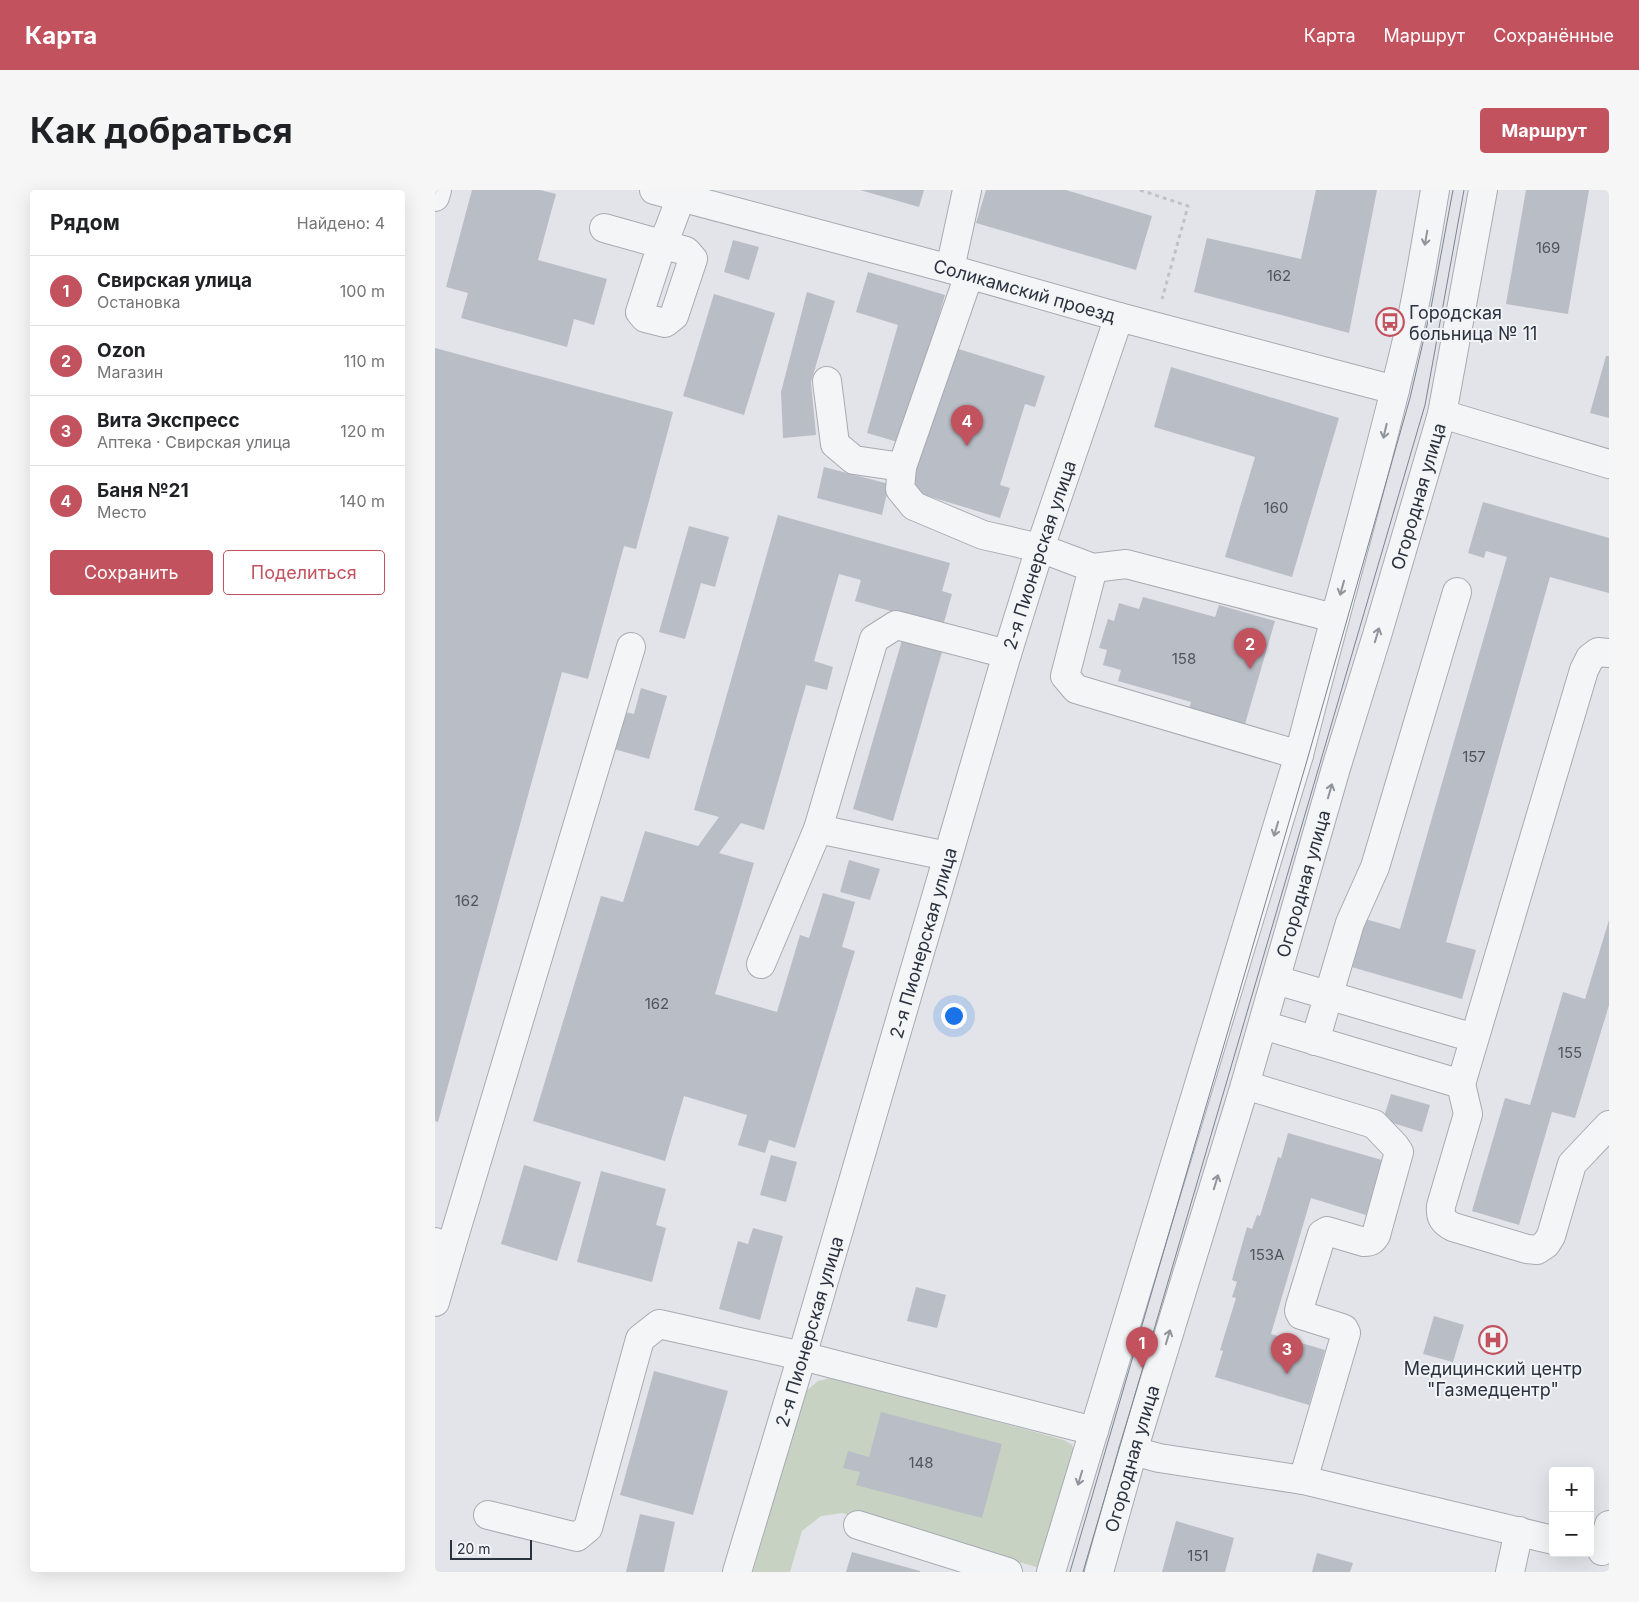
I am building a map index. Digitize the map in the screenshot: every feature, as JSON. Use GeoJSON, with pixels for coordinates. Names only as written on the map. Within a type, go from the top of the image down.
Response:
{"type":"FeatureCollection","features":[{"type":"Feature","properties":{"kind":"street"},"geometry":{"type":"LineString","coordinates":[[435,197],[437,190]]}},
{"type":"Feature","properties":{"kind":"street","name":"Соликамский проезд"},"geometry":{"type":"LineString","coordinates":[[654,190],[681,197],[737,200],[960,272],[1119,317],[1395,390]]}},
{"type":"Feature","properties":{"kind":"street"},"geometry":{"type":"LineString","coordinates":[[967,190],[960,272],[903,467],[900,489],[914,506],[983,535],[1040,548],[1093,568],[1126,564],[1334,618]]}},
{"type":"Feature","properties":{"kind":"street"},"geometry":{"type":"LineString","coordinates":[[1051,1572],[1299,755],[1334,618],[1381,449],[1414,309],[1435,190]]}},
{"type":"Feature","properties":{"kind":"street","name":"Огородная улица"},"geometry":{"type":"LineString","coordinates":[[1099,1572],[1133,1451],[1263,1026],[1441,414],[1483,190]]}},
{"type":"Feature","properties":{"kind":"street"},"geometry":{"type":"LineString","coordinates":[[604,228],[661,244],[681,197]]}},
{"type":"Feature","properties":{"kind":"street","name":"2-я Пионерская улица"},"geometry":{"type":"LineString","coordinates":[[737,1572],[1007,654],[1040,548],[1119,317]]}},
{"type":"Feature","properties":{"kind":"street"},"geometry":{"type":"LineString","coordinates":[[827,381],[835,444],[855,460],[903,467]]}},
{"type":"Feature","properties":{"kind":"street"},"geometry":{"type":"LineString","coordinates":[[1441,414],[1609,464]]}},
{"type":"Feature","properties":{"kind":"street"},"geometry":{"type":"LineString","coordinates":[[1093,568],[1065,676],[1076,689],[1299,755]]}},
{"type":"Feature","properties":{"kind":"street"},"geometry":{"type":"LineString","coordinates":[[1315,1041],[1350,923],[1375,867],[1457,592]]}},
{"type":"Feature","properties":{"kind":"street"},"geometry":{"type":"LineString","coordinates":[[761,964],[818,829],[874,639],[896,625],[1007,654]]}},
{"type":"Feature","properties":{"kind":"street"},"geometry":{"type":"LineString","coordinates":[[435,1302],[443,1244],[631,647]]}},
{"type":"Feature","properties":{"kind":"street"},"geometry":{"type":"LineString","coordinates":[[1609,654],[1598,652],[1589,658],[1584,670],[1461,1084],[1468,1114],[1440,1215],[1445,1223],[1453,1227],[1527,1249],[1537,1250],[1546,1244],[1551,1236],[1572,1164],[1609,1125]]}},
{"type":"Feature","properties":{"kind":"street"},"geometry":{"type":"LineString","coordinates":[[818,829],[947,856]]}},
{"type":"Feature","properties":{"kind":"street"},"geometry":{"type":"LineString","coordinates":[[1276,980],[1474,1038]]}},
{"type":"Feature","properties":{"kind":"street"},"geometry":{"type":"LineString","coordinates":[[1263,1026],[1461,1084]]}},
{"type":"Feature","properties":{"kind":"street"},"geometry":{"type":"LineString","coordinates":[[1245,1085],[1373,1124],[1399,1152],[1376,1235],[1369,1242],[1327,1231],[1322,1234],[1300,1306],[1299,1311],[1301,1314],[1344,1329],[1346,1333],[1303,1480]]}},
{"type":"Feature","properties":{"kind":"street"},"geometry":{"type":"LineString","coordinates":[[488,1515],[577,1537],[588,1528],[640,1340],[659,1324],[802,1356],[1094,1431]]}},
{"type":"Feature","properties":{"kind":"street"},"geometry":{"type":"LineString","coordinates":[[1133,1451],[1159,1458],[1303,1480],[1549,1539]]}},
{"type":"Feature","properties":{"kind":"street"},"geometry":{"type":"LineString","coordinates":[[858,1525],[1007,1572]]}},
{"type":"Feature","properties":{"kind":"street"},"geometry":{"type":"LineString","coordinates":[[1600,1551],[1609,1525]]}},
{"type":"Feature","properties":{"kind":"street"},"geometry":{"type":"LineString","coordinates":[[1510,1572],[1519,1532]]}},
{"type":"Feature","properties":{"kind":"path"},"geometry":{"type":"LineString","coordinates":[[1140,190],[1188,206],[1154,326]]}},
{"type":"Feature","properties":{"kind":"green space"},"geometry":{"type":"Polygon","coordinates":[[[834,1377],[1064,1440],[1072,1445],[1075,1454],[1040,1568],[842,1513],[821,1516],[802,1531],[790,1572],[753,1572],[804,1393],[818,1381],[834,1377]]]}},
{"type":"Feature","properties":{"kind":"building"},"geometry":{"type":"Polygon","coordinates":[[[472,190],[540,190],[556,194],[538,260],[607,279],[594,325],[574,319],[567,347],[461,318],[468,293],[446,287],[472,190]]]}},
{"type":"Feature","properties":{"kind":"building"},"geometry":{"type":"Polygon","coordinates":[[[860,190],[924,190],[919,207],[860,190]]]}},
{"type":"Feature","properties":{"kind":"building"},"geometry":{"type":"Polygon","coordinates":[[[986,190],[1066,190],[1152,216],[1136,270],[976,223],[986,190]]]}},
{"type":"Feature","properties":{"kind":"building"},"geometry":{"type":"Polygon","coordinates":[[[1316,190],[1377,190],[1349,333],[1194,292],[1207,238],[1301,259],[1316,190]]]}},
{"type":"Feature","properties":{"kind":"building"},"geometry":{"type":"Polygon","coordinates":[[[1526,190],[1589,190],[1568,314],[1506,304],[1526,190]]]}},
{"type":"Feature","properties":{"kind":"building"},"geometry":{"type":"Polygon","coordinates":[[[733,240],[759,247],[749,280],[724,272],[733,240]]]}},
{"type":"Feature","properties":{"kind":"building"},"geometry":{"type":"Polygon","coordinates":[[[868,272],[945,295],[901,443],[867,433],[898,325],[856,312],[868,272]]]}},
{"type":"Feature","properties":{"kind":"building"},"geometry":{"type":"Polygon","coordinates":[[[807,292],[835,301],[811,382],[816,435],[783,438],[781,392],[807,292]]]}},
{"type":"Feature","properties":{"kind":"building"},"geometry":{"type":"Polygon","coordinates":[[[714,294],[775,313],[744,415],[683,396],[714,294]]]}},
{"type":"Feature","properties":{"kind":"building"},"geometry":{"type":"Polygon","coordinates":[[[952,347],[1045,376],[1035,407],[1025,404],[1000,485],[1010,488],[1000,518],[908,490],[952,347]]]}},
{"type":"Feature","properties":{"kind":"building"},"geometry":{"type":"Polygon","coordinates":[[[435,348],[673,412],[636,549],[624,546],[588,679],[562,672],[438,1122],[435,1121],[435,348]]]}},
{"type":"Feature","properties":{"kind":"building"},"geometry":{"type":"Polygon","coordinates":[[[1606,356],[1609,356],[1609,418],[1590,413],[1606,356]]]}},
{"type":"Feature","properties":{"kind":"building"},"geometry":{"type":"Polygon","coordinates":[[[1171,367],[1339,418],[1292,577],[1225,557],[1255,457],[1154,427],[1171,367]]]}},
{"type":"Feature","properties":{"kind":"building"},"geometry":{"type":"Polygon","coordinates":[[[824,467],[889,484],[882,515],[817,498],[824,467]]]}},
{"type":"Feature","properties":{"kind":"building"},"geometry":{"type":"Polygon","coordinates":[[[1483,502],[1609,538],[1609,593],[1550,577],[1446,942],[1476,950],[1462,999],[1348,966],[1362,918],[1400,929],[1507,557],[1486,551],[1484,558],[1468,553],[1483,502]]]}},
{"type":"Feature","properties":{"kind":"building"},"geometry":{"type":"Polygon","coordinates":[[[778,515],[950,563],[942,591],[952,594],[943,626],[855,601],[861,580],[839,574],[814,661],[833,667],[827,690],[806,685],[764,830],[741,823],[719,853],[754,863],[715,994],[777,1012],[800,935],[809,938],[823,893],[855,902],[842,947],[855,951],[795,1148],[769,1140],[765,1153],[738,1145],[747,1115],[684,1096],[665,1161],[533,1121],[601,896],[623,902],[645,831],[698,846],[719,817],[694,810],[778,515]]]}},
{"type":"Feature","properties":{"kind":"building"},"geometry":{"type":"Polygon","coordinates":[[[689,526],[729,537],[715,587],[701,583],[685,639],[659,632],[689,526]]]}},
{"type":"Feature","properties":{"kind":"building"},"geometry":{"type":"Polygon","coordinates":[[[1143,597],[1215,617],[1219,605],[1275,621],[1243,731],[1187,715],[1191,702],[1118,681],[1121,670],[1103,665],[1107,650],[1099,648],[1108,619],[1114,621],[1119,603],[1139,609],[1143,597]]]}},
{"type":"Feature","properties":{"kind":"building"},"geometry":{"type":"Polygon","coordinates":[[[902,640],[942,652],[893,821],[853,809],[902,640]]]}},
{"type":"Feature","properties":{"kind":"building"},"geometry":{"type":"Polygon","coordinates":[[[641,688],[667,696],[649,759],[614,749],[625,712],[634,714],[641,688]]]}},
{"type":"Feature","properties":{"kind":"building"},"geometry":{"type":"Polygon","coordinates":[[[849,860],[880,869],[870,900],[840,892],[849,860]]]}},
{"type":"Feature","properties":{"kind":"building"},"geometry":{"type":"Polygon","coordinates":[[[1609,920],[1609,1005],[1575,1118],[1552,1112],[1519,1225],[1472,1211],[1505,1098],[1530,1105],[1563,992],[1585,999],[1609,920]]]}},
{"type":"Feature","properties":{"kind":"building"},"geometry":{"type":"Polygon","coordinates":[[[1391,1094],[1430,1105],[1422,1132],[1383,1120],[1391,1094]]]}},
{"type":"Feature","properties":{"kind":"building"},"geometry":{"type":"Polygon","coordinates":[[[1288,1133],[1382,1160],[1366,1215],[1311,1198],[1271,1334],[1325,1350],[1309,1405],[1215,1377],[1223,1351],[1220,1350],[1236,1298],[1232,1297],[1237,1282],[1232,1280],[1247,1227],[1252,1229],[1257,1215],[1260,1216],[1278,1157],[1281,1158],[1288,1133]]]}},
{"type":"Feature","properties":{"kind":"building"},"geometry":{"type":"Polygon","coordinates":[[[771,1155],[797,1162],[786,1202],[760,1195],[771,1155]]]}},
{"type":"Feature","properties":{"kind":"building"},"geometry":{"type":"Polygon","coordinates":[[[524,1165],[581,1182],[557,1261],[501,1244],[524,1165]]]}},
{"type":"Feature","properties":{"kind":"building"},"geometry":{"type":"Polygon","coordinates":[[[601,1171],[666,1189],[656,1225],[666,1228],[652,1282],[577,1262],[601,1171]]]}},
{"type":"Feature","properties":{"kind":"building"},"geometry":{"type":"Polygon","coordinates":[[[753,1228],[783,1236],[760,1320],[719,1309],[738,1241],[748,1244],[753,1228]]]}},
{"type":"Feature","properties":{"kind":"building"},"geometry":{"type":"Polygon","coordinates":[[[916,1287],[946,1295],[937,1328],[907,1321],[916,1287]]]}},
{"type":"Feature","properties":{"kind":"building"},"geometry":{"type":"Polygon","coordinates":[[[1434,1316],[1464,1325],[1453,1362],[1423,1354],[1434,1316]]]}},
{"type":"Feature","properties":{"kind":"building"},"geometry":{"type":"Polygon","coordinates":[[[654,1371],[728,1391],[693,1515],[620,1495],[654,1371]]]}},
{"type":"Feature","properties":{"kind":"building"},"geometry":{"type":"Polygon","coordinates":[[[881,1412],[1002,1444],[982,1518],[856,1485],[860,1472],[843,1468],[848,1451],[869,1457],[881,1412]]]}},
{"type":"Feature","properties":{"kind":"building"},"geometry":{"type":"Polygon","coordinates":[[[640,1514],[675,1522],[664,1572],[626,1572],[640,1514]]]}},
{"type":"Feature","properties":{"kind":"building"},"geometry":{"type":"Polygon","coordinates":[[[1176,1521],[1234,1538],[1225,1572],[1162,1572],[1176,1521]]]}},
{"type":"Feature","properties":{"kind":"building"},"geometry":{"type":"Polygon","coordinates":[[[852,1552],[920,1571],[920,1572],[846,1572],[852,1552]]]}},
{"type":"Feature","properties":{"kind":"building"},"geometry":{"type":"Polygon","coordinates":[[[1317,1553],[1353,1563],[1350,1572],[1312,1572],[1317,1553]]]}},
{"type":"Feature","properties":{"kind":"tram line"},"geometry":{"type":"LineString","coordinates":[[1070,1572],[1308,757],[1410,398],[1431,308],[1453,190]]}},
{"type":"Feature","properties":{"kind":"tram line"},"geometry":{"type":"LineString","coordinates":[[1083,1572],[1425,405],[1464,190]]}},
{"type":"Feature","properties":{"kind":"place","name":"Городская больница № 11"},"geometry":{"type":"Point","coordinates":[1390,322]}},
{"type":"Feature","properties":{"kind":"place","name":"Баня №21"},"geometry":{"type":"Point","coordinates":[967,446]}},
{"type":"Feature","properties":{"kind":"place","name":"Ozon"},"geometry":{"type":"Point","coordinates":[1250,669]}},
{"type":"Feature","properties":{"kind":"place","name":"Медицинский центр \"Газмедцентр\""},"geometry":{"type":"Point","coordinates":[1493,1340]}},
{"type":"Feature","properties":{"kind":"place","name":"Свирская улица"},"geometry":{"type":"Point","coordinates":[1142,1368]}},
{"type":"Feature","properties":{"kind":"place","name":"Вита Экспресс"},"geometry":{"type":"Point","coordinates":[1287,1374]}}]}
